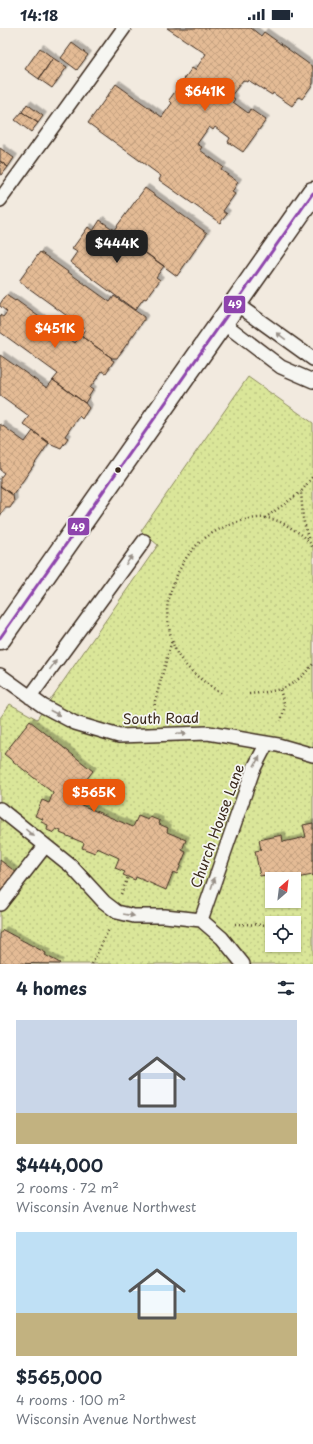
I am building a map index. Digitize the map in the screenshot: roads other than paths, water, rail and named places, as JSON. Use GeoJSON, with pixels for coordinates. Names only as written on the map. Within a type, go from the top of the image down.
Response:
{"type":"FeatureCollection","features":[{"type":"Feature","properties":{"kind":"main road"},"geometry":{"type":"LineString","coordinates":[[0,638],[313,193]]}},
{"type":"Feature","properties":{"kind":"lane"},"geometry":{"type":"LineString","coordinates":[[0,200],[124,28]]}},
{"type":"Feature","properties":{"kind":"lane"},"geometry":{"type":"LineString","coordinates":[[235,303],[313,359]]}},
{"type":"Feature","properties":{"kind":"lane"},"geometry":{"type":"LineString","coordinates":[[222,322],[281,367],[313,381]]}},
{"type":"Feature","properties":{"kind":"lane"},"geometry":{"type":"LineString","coordinates":[[30,697],[144,540]]}},
{"type":"Feature","properties":{"kind":"lane","name":"South Road"},"geometry":{"type":"LineString","coordinates":[[0,675],[43,706],[75,723],[119,736],[208,733],[267,743],[313,755]]}},
{"type":"Feature","properties":{"kind":"lane","name":"Church House Lane"},"geometry":{"type":"LineString","coordinates":[[201,920],[253,770],[267,743]]}},
{"type":"Feature","properties":{"kind":"lane"},"geometry":{"type":"LineString","coordinates":[[0,809],[71,866],[104,902],[117,912],[134,916],[164,916],[201,920],[222,938],[243,964]]}},
{"type":"Feature","properties":{"kind":"lane"},"geometry":{"type":"LineString","coordinates":[[0,904],[45,846]]}}]}
